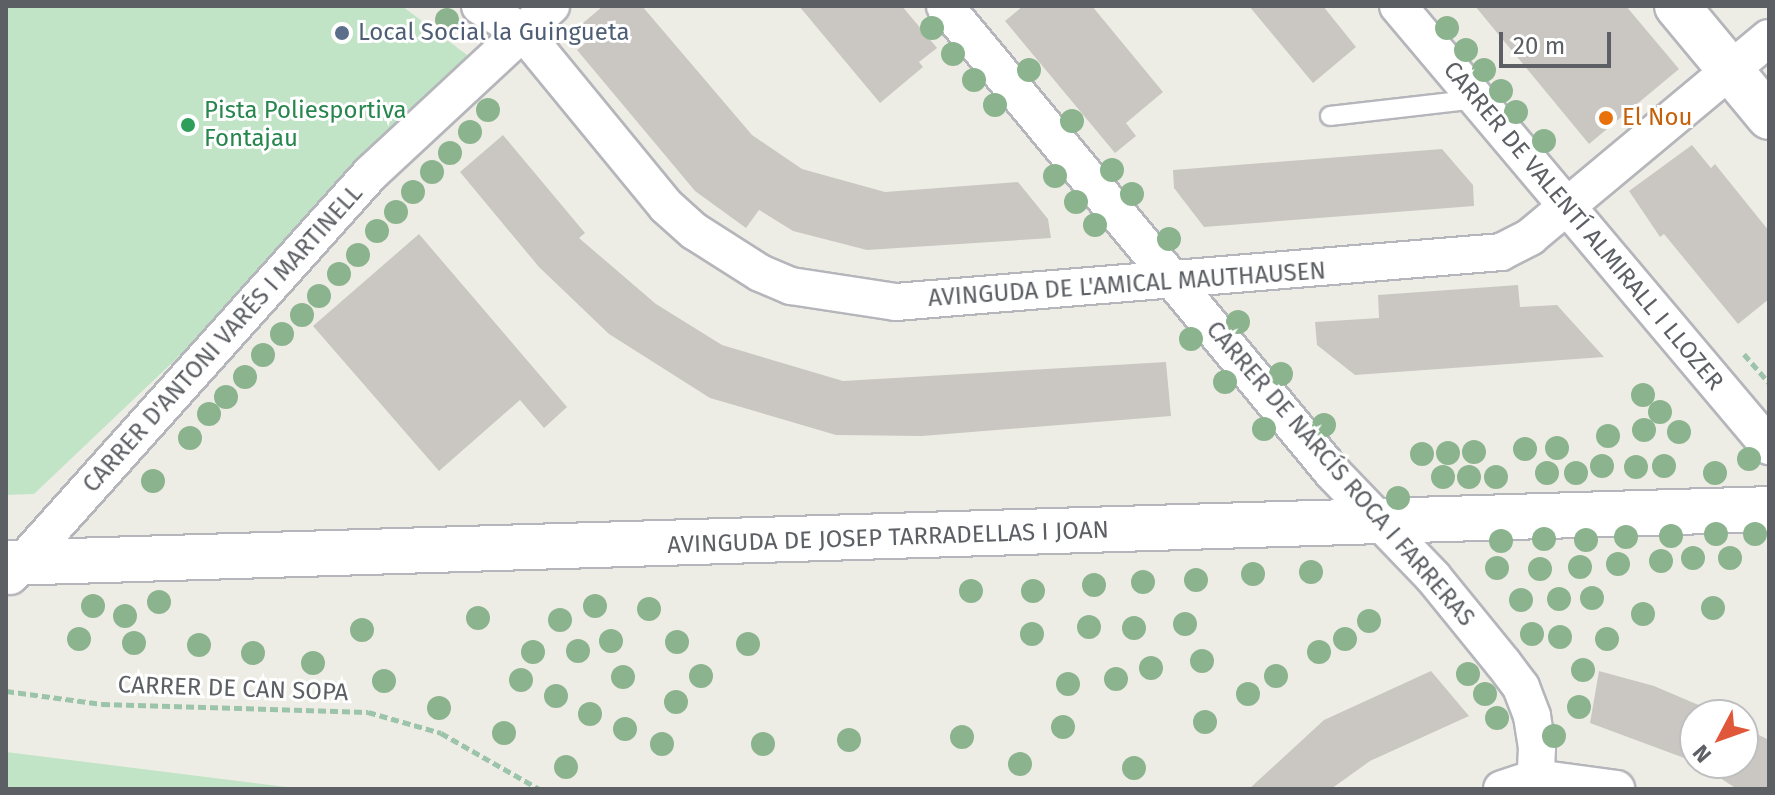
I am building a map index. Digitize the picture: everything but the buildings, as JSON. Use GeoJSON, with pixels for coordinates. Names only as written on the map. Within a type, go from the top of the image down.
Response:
{"type":"FeatureCollection","features":[{"type":"Feature","properties":{"kind":"main road"},"geometry":{"type":"LineString","coordinates":[[1677,6],[1769,117]]}},
{"type":"Feature","properties":{"kind":"main road","name":"AVINGUDA DE JOSEP TARRADELLAS I JOAN"},"geometry":{"type":"LineString","coordinates":[[11,569],[1769,509]]}},
{"type":"Feature","properties":{"kind":"street","name":"AVINGUDA DE L'AMICAL MAUTHAUSEN"},"geometry":{"type":"LineString","coordinates":[[480,6],[524,33],[666,206],[726,253],[791,286],[896,302],[1472,258],[1517,245],[1769,38]]}},
{"type":"Feature","properties":{"kind":"street","name":"CARRER D'ANTONI VARÉS I MARTINELL"},"geometry":{"type":"LineString","coordinates":[[11,569],[371,173],[551,6]]}},
{"type":"Feature","properties":{"kind":"street","name":"CARRER DE NARCÍS ROCA I FARRERAS"},"geometry":{"type":"LineString","coordinates":[[945,6],[1175,282],[1521,687],[1537,748],[1524,785]]}},
{"type":"Feature","properties":{"kind":"street","name":"CARRER DE VALENTÍ ALMIRALL I LLOZER"},"geometry":{"type":"LineString","coordinates":[[1398,6],[1769,446]]}},
{"type":"Feature","properties":{"kind":"street"},"geometry":{"type":"LineString","coordinates":[[483,67],[521,58],[551,66]]}},
{"type":"Feature","properties":{"kind":"street"},"geometry":{"type":"LineString","coordinates":[[1524,785],[1616,789]]}},
{"type":"Feature","properties":{"kind":"lane"},"geometry":{"type":"LineString","coordinates":[[1330,116],[1476,99]]}},
{"type":"Feature","properties":{"kind":"path","name":"CARRER DE CAN SOPA"},"geometry":{"type":"LineString","coordinates":[[6,691],[102,704],[368,712],[441,733],[539,789]]}},
{"type":"Feature","properties":{"kind":"green space"},"geometry":{"type":"Polygon","coordinates":[[[6,6],[402,6],[483,67],[34,494],[6,495],[6,6]]]}},
{"type":"Feature","properties":{"kind":"green space"},"geometry":{"type":"Polygon","coordinates":[[[6,752],[302,789],[6,789],[6,752]]]}},
{"type":"Feature","properties":{"kind":"place","name":"Local Social la Guingueta"},"geometry":{"type":"Point","coordinates":[342,33]}},
{"type":"Feature","properties":{"kind":"place","name":"El Nou"},"geometry":{"type":"Point","coordinates":[1606,118]}},
{"type":"Feature","properties":{"kind":"place","name":"Pista Poliesportiva Fontajau"},"geometry":{"type":"Point","coordinates":[188,125]}}]}
